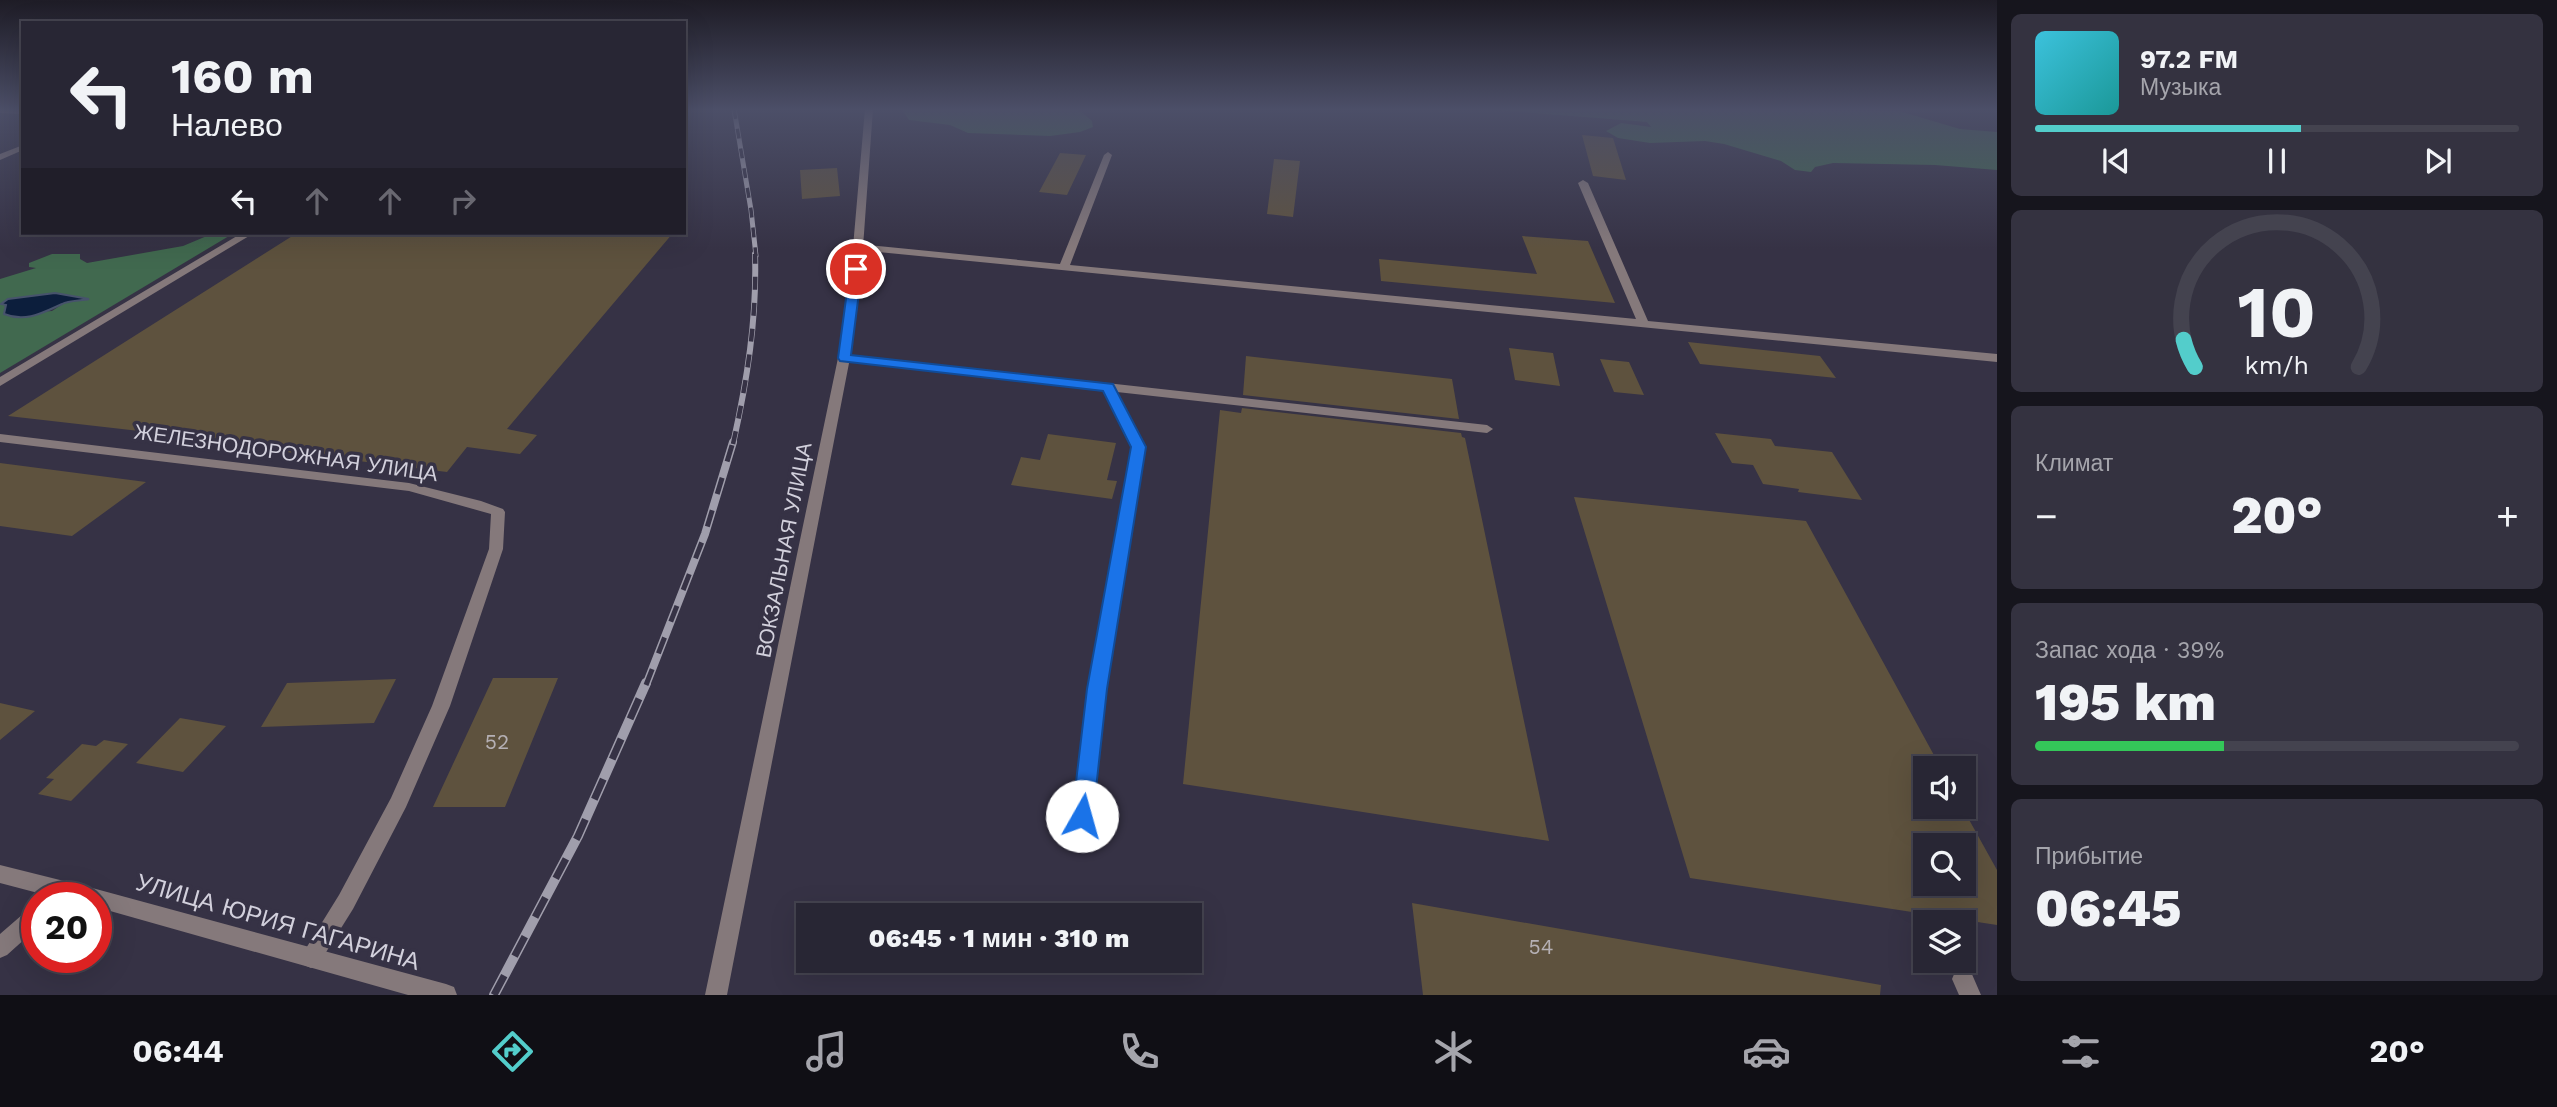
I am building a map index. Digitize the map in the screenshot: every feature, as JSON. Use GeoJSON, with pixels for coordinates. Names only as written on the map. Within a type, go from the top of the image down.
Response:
{"type":"FeatureCollection","features":[{"type":"Feature","properties":{"kind":"street","name":"ВОКЗАЛЬНАЯ УЛИЦА"},"geometry":{"type":"LineString","coordinates":[[716,995],[844,358],[858,247],[865,155]]}},
{"type":"Feature","properties":{"kind":"street"},"geometry":{"type":"LineString","coordinates":[[1065,265],[1108,155]]}},
{"type":"Feature","properties":{"kind":"street"},"geometry":{"type":"LineString","coordinates":[[1583,183],[1643,323]]}},
{"type":"Feature","properties":{"kind":"street"},"geometry":{"type":"LineString","coordinates":[[0,382],[246,235]]}},
{"type":"Feature","properties":{"kind":"street"},"geometry":{"type":"LineString","coordinates":[[858,247],[1065,265],[1997,358]]}},
{"type":"Feature","properties":{"kind":"street"},"geometry":{"type":"LineString","coordinates":[[844,358],[1487,429]]}},
{"type":"Feature","properties":{"kind":"street"},"geometry":{"type":"LineString","coordinates":[[1101,838],[1082,816],[1097,689],[1138,447],[1108,387]]}},
{"type":"Feature","properties":{"kind":"street","name":"ЖЕЛЕЗНОДОРОЖНАЯ УЛИЦА"},"geometry":{"type":"LineString","coordinates":[[0,438],[185,459],[331,480],[409,487],[498,512],[496,549],[441,706],[399,800],[346,902],[311,958]]}},
{"type":"Feature","properties":{"kind":"street","name":"УЛИЦА ЮРИЯ ГАГАРИНА"},"geometry":{"type":"LineString","coordinates":[[0,874],[24,882]]}},
{"type":"Feature","properties":{"kind":"street","name":"УЛИЦА ЮРИЯ ГАГАРИНА"},"geometry":{"type":"LineString","coordinates":[[112,903],[446,995]]}},
{"type":"Feature","properties":{"kind":"street"},"geometry":{"type":"LineString","coordinates":[[0,948],[21,929]]}},
{"type":"Feature","properties":{"kind":"green space"},"geometry":{"type":"Polygon","coordinates":[[[1762,155],[1997,155],[1997,170],[1935,165],[1833,163],[1815,167],[1811,172],[1795,170],[1781,161],[1762,155]]]}},
{"type":"Feature","properties":{"kind":"green space"},"geometry":{"type":"Polygon","coordinates":[[[209,235],[231,235],[0,373],[0,279],[36,268],[29,267],[29,263],[52,254],[80,254],[80,259],[87,263],[183,246],[209,235]],[[55,293],[28,297],[6,305],[5,314],[52,311],[64,303],[87,299],[55,293]]]}},
{"type":"Feature","properties":{"kind":"water"},"geometry":{"type":"Polygon","coordinates":[[[55,293],[89,299],[65,303],[27,317],[4,314],[6,305],[1,304],[8,299],[55,293]]]}},
{"type":"Feature","properties":{"kind":"building"},"geometry":{"type":"Polygon","coordinates":[[[1059,155],[1086,155],[1067,195],[1039,192],[1059,155]]]}},
{"type":"Feature","properties":{"kind":"building"},"geometry":{"type":"Polygon","coordinates":[[[1587,155],[1618,155],[1626,180],[1593,176],[1587,155]]]}},
{"type":"Feature","properties":{"kind":"building"},"geometry":{"type":"Polygon","coordinates":[[[1274,159],[1300,161],[1293,217],[1267,214],[1274,159]]]}},
{"type":"Feature","properties":{"kind":"building"},"geometry":{"type":"Polygon","coordinates":[[[837,168],[840,196],[802,199],[800,170],[837,168]]]}},
{"type":"Feature","properties":{"kind":"building"},"geometry":{"type":"Polygon","coordinates":[[[294,235],[671,235],[507,429],[537,435],[520,454],[467,447],[447,472],[286,452],[289,449],[8,416],[294,235]]]}},
{"type":"Feature","properties":{"kind":"building"},"geometry":{"type":"Polygon","coordinates":[[[1522,236],[1588,241],[1615,303],[1381,281],[1379,259],[1537,274],[1522,236]]]}},
{"type":"Feature","properties":{"kind":"building"},"geometry":{"type":"Polygon","coordinates":[[[1688,342],[1820,356],[1836,378],[1700,364],[1688,342]]]}},
{"type":"Feature","properties":{"kind":"building"},"geometry":{"type":"Polygon","coordinates":[[[1509,348],[1553,353],[1560,386],[1515,380],[1509,348]]]}},
{"type":"Feature","properties":{"kind":"building"},"geometry":{"type":"Polygon","coordinates":[[[1246,356],[1452,379],[1459,419],[1243,395],[1246,356]]]}},
{"type":"Feature","properties":{"kind":"building"},"geometry":{"type":"Polygon","coordinates":[[[1600,359],[1629,362],[1644,395],[1614,392],[1600,359]]]}},
{"type":"Feature","properties":{"kind":"building"},"geometry":{"type":"Polygon","coordinates":[[[1242,408],[1461,433],[1465,438],[1549,841],[1183,784],[1220,410],[1241,413],[1242,408]]]}},
{"type":"Feature","properties":{"kind":"building"},"geometry":{"type":"Polygon","coordinates":[[[1715,433],[1771,439],[1775,446],[1832,452],[1862,500],[1798,492],[1799,489],[1763,484],[1753,465],[1732,463],[1715,433]]]}},
{"type":"Feature","properties":{"kind":"building"},"geometry":{"type":"Polygon","coordinates":[[[1048,434],[1116,443],[1107,480],[1117,481],[1112,499],[1011,485],[1021,457],[1040,460],[1048,434]]]}},
{"type":"Feature","properties":{"kind":"building"},"geometry":{"type":"Polygon","coordinates":[[[0,463],[146,482],[72,536],[0,526],[0,463]]]}},
{"type":"Feature","properties":{"kind":"building"},"geometry":{"type":"Polygon","coordinates":[[[1574,497],[1806,521],[1934,756],[1913,756],[1913,819],[1969,819],[1997,870],[1997,925],[1976,922],[1976,910],[1913,910],[1913,912],[1690,878],[1574,497]]]}},
{"type":"Feature","properties":{"kind":"building"},"geometry":{"type":"Polygon","coordinates":[[[493,678],[558,678],[505,807],[433,807],[493,678]]]}},
{"type":"Feature","properties":{"kind":"building"},"geometry":{"type":"Polygon","coordinates":[[[396,679],[374,723],[261,727],[287,683],[396,679]]]}},
{"type":"Feature","properties":{"kind":"building"},"geometry":{"type":"Polygon","coordinates":[[[0,703],[35,711],[0,740],[0,703]]]}},
{"type":"Feature","properties":{"kind":"building"},"geometry":{"type":"Polygon","coordinates":[[[180,718],[226,726],[183,772],[136,763],[180,718]]]}},
{"type":"Feature","properties":{"kind":"building"},"geometry":{"type":"Polygon","coordinates":[[[104,740],[128,744],[71,801],[38,794],[54,779],[46,778],[82,744],[96,746],[104,740]]]}},
{"type":"Feature","properties":{"kind":"building"},"geometry":{"type":"Polygon","coordinates":[[[1412,903],[1881,985],[1880,995],[1423,995],[1412,903]]]}},
{"type":"Feature","properties":{"kind":"railway"},"geometry":{"type":"LineString","coordinates":[[742,155],[756,256]]}},
{"type":"Feature","properties":{"kind":"railway"},"geometry":{"type":"LineString","coordinates":[[733,444],[750,350],[755,254]]}},
{"type":"Feature","properties":{"kind":"railway"},"geometry":{"type":"LineString","coordinates":[[646,685],[705,534],[733,442]]}},
{"type":"Feature","properties":{"kind":"railway"},"geometry":{"type":"LineString","coordinates":[[494,995],[578,836],[646,683]]}},
{"type":"Feature","properties":{"kind":"route"},"geometry":{"type":"LineString","coordinates":[[856,269],[844,358],[1108,387],[1132,431],[1138,447],[1097,689],[1082,816]]}}]}
